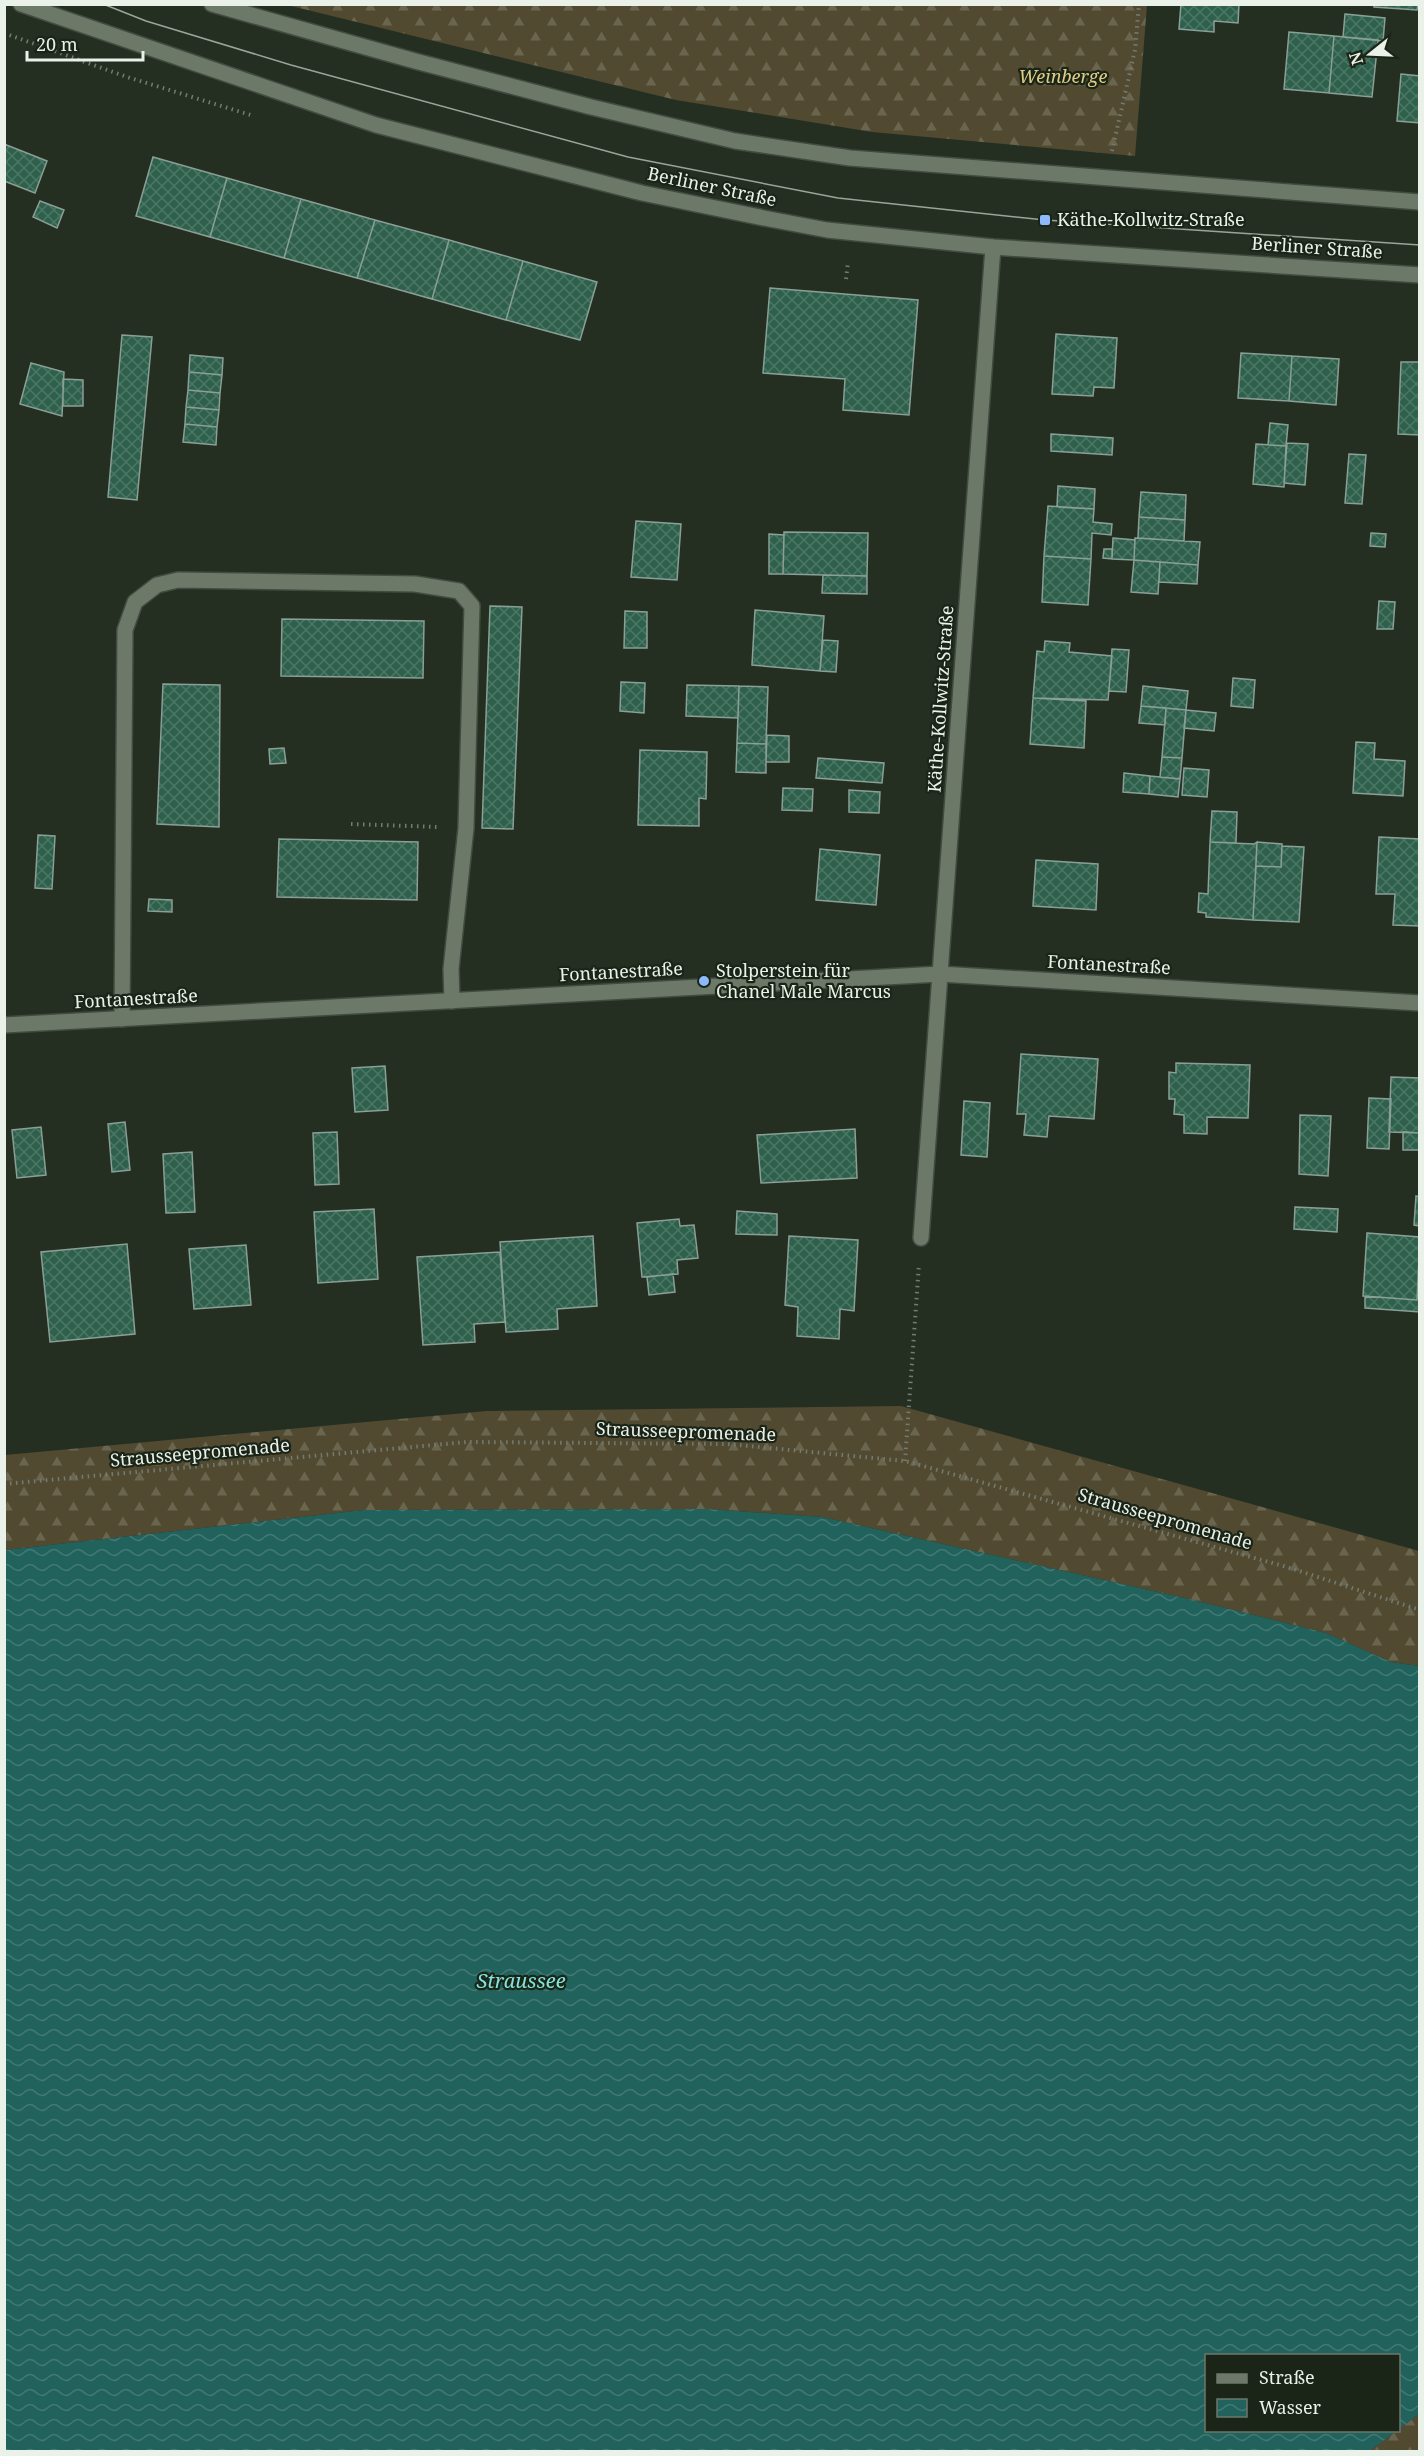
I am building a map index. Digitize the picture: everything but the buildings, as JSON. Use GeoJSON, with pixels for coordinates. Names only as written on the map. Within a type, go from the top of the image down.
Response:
{"type":"FeatureCollection","features":[{"type":"Feature","properties":{"kind":"street","name":"Berliner Straße"},"geometry":{"type":"LineString","coordinates":[[21,4],[376,125],[642,193],[826,230],[993,247],[1419,275]]}},
{"type":"Feature","properties":{"kind":"street"},"geometry":{"type":"LineString","coordinates":[[212,4],[426,64],[591,107],[735,141],[850,158],[1419,202]]}},
{"type":"Feature","properties":{"kind":"street","name":"Käthe-Kollwitz-Straße"},"geometry":{"type":"LineString","coordinates":[[921,1238],[993,247]]}},
{"type":"Feature","properties":{"kind":"street"},"geometry":{"type":"LineString","coordinates":[[122,1019],[125,630],[135,602],[157,585],[178,580],[403,584],[459,591],[472,606],[466,828],[451,969],[452,1001]]}},
{"type":"Feature","properties":{"kind":"street","name":"Fontanestraße"},"geometry":{"type":"LineString","coordinates":[[4,1025],[940,974],[1419,1003]]}},
{"type":"Feature","properties":{"kind":"path"},"geometry":{"type":"LineString","coordinates":[[1106,178],[1135,50],[1139,4]]}},
{"type":"Feature","properties":{"kind":"path"},"geometry":{"type":"LineString","coordinates":[[846,279],[848,262]]}},
{"type":"Feature","properties":{"kind":"path"},"geometry":{"type":"LineString","coordinates":[[351,824],[466,828]]}},
{"type":"Feature","properties":{"kind":"path"},"geometry":{"type":"LineString","coordinates":[[905,1461],[921,1238]]}},
{"type":"Feature","properties":{"kind":"path","name":"Strausseepromenade"},"geometry":{"type":"LineString","coordinates":[[4,1484],[467,1442],[728,1444],[905,1461],[1287,1567],[1419,1610]]}},
{"type":"Feature","properties":{"kind":"green space","name":"Weinberge"},"geometry":{"type":"Polygon","coordinates":[[[287,5],[1147,5],[1135,156],[872,132],[676,100],[287,5]]]}},
{"type":"Feature","properties":{"kind":"green space"},"geometry":{"type":"Polygon","coordinates":[[[901,1406],[1419,1551],[1419,1666],[1391,1662],[1326,1633],[1189,1599],[822,1517],[708,1509],[364,1510],[5,1550],[5,1455],[487,1411],[901,1406]]]}},
{"type":"Feature","properties":{"kind":"green space"},"geometry":{"type":"Polygon","coordinates":[[[1419,2414],[1419,2451],[1368,2452],[1395,2432],[1400,2432],[1400,2428],[1419,2414]]]}},
{"type":"Feature","properties":{"kind":"water","name":"Straussee"},"geometry":{"type":"Polygon","coordinates":[[[708,1509],[822,1517],[1189,1599],[1326,1633],[1391,1662],[1419,1666],[1419,2414],[1400,2428],[1400,2354],[1205,2354],[1205,2432],[1396,2432],[1368,2452],[5,2451],[5,1550],[364,1510],[708,1509]]]}},
{"type":"Feature","properties":{"kind":"tram line"},"geometry":{"type":"LineString","coordinates":[[103,4],[146,21],[291,65],[628,157],[838,198],[1045,220],[1420,245]]}},
{"type":"Feature","properties":{"kind":"place","name":"Käthe-Kollwitz-Straße"},"geometry":{"type":"Point","coordinates":[1045,220]}},
{"type":"Feature","properties":{"kind":"place","name":"Stolperstein für Chanel Male Marcus"},"geometry":{"type":"Point","coordinates":[704,981]}}]}
